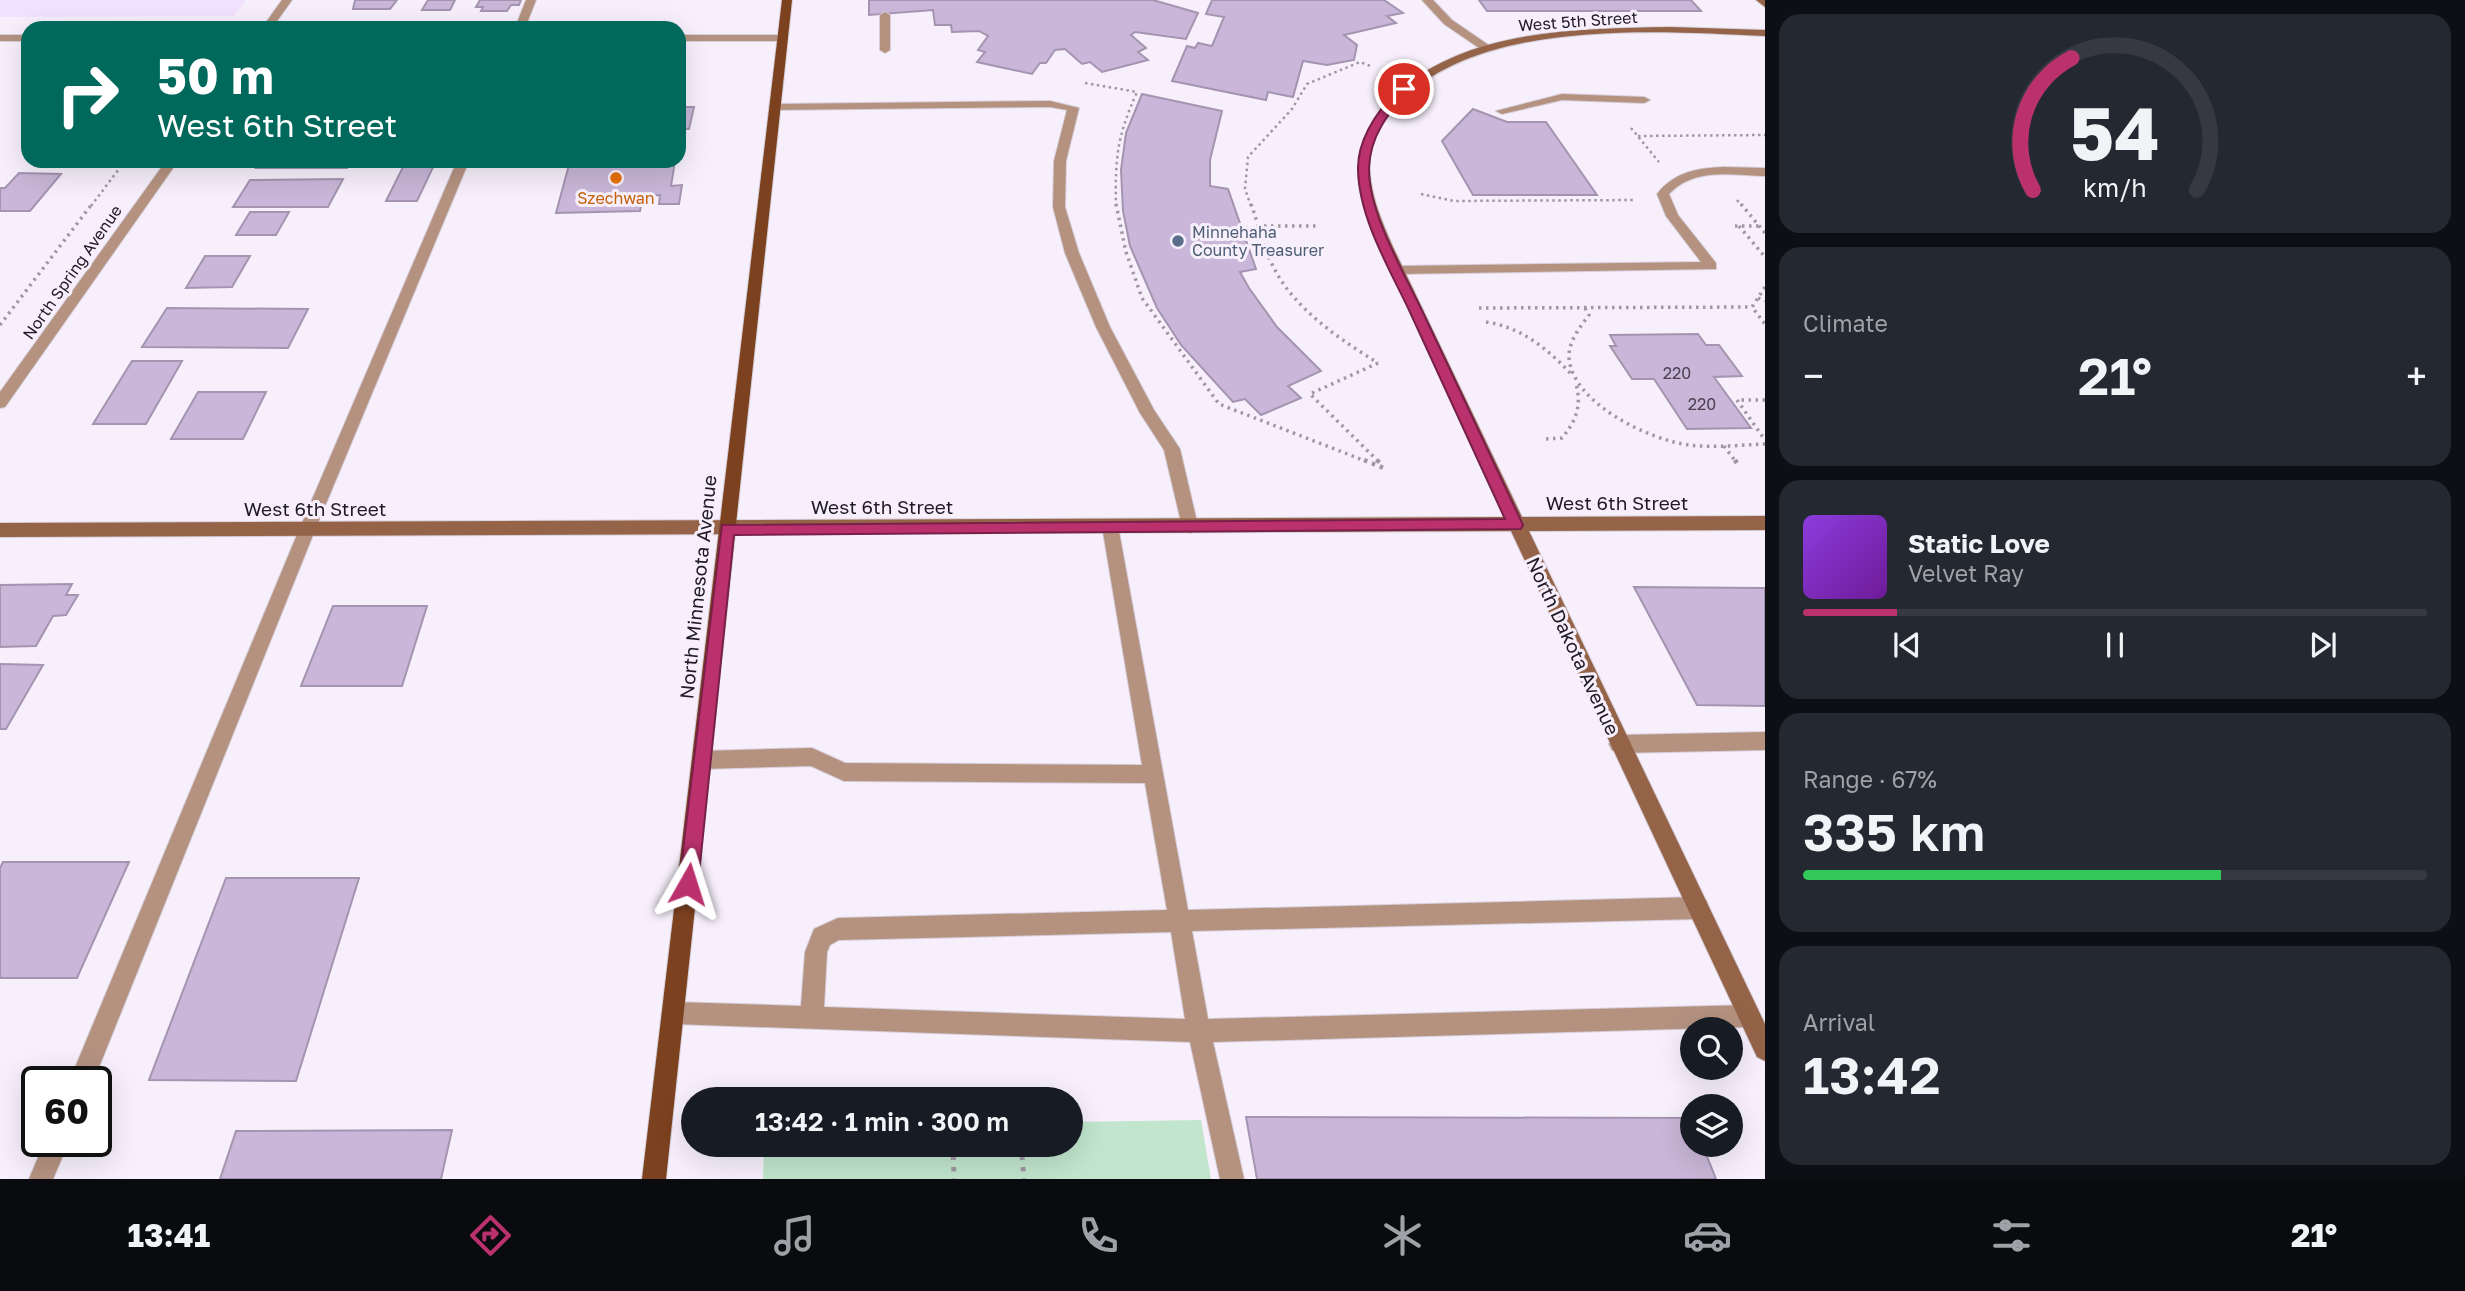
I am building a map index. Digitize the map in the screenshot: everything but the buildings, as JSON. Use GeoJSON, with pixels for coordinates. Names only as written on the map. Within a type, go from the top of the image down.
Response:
{"type":"FeatureCollection","features":[{"type":"Feature","properties":{"kind":"main road","name":"North Minnesota Avenue"},"geometry":{"type":"LineString","coordinates":[[654,1179],[787,0]]}},
{"type":"Feature","properties":{"kind":"street"},"geometry":{"type":"LineString","coordinates":[[272,21],[287,0]]}},
{"type":"Feature","properties":{"kind":"street"},"geometry":{"type":"LineString","coordinates":[[523,21],[531,0]]}},
{"type":"Feature","properties":{"kind":"street"},"geometry":{"type":"LineString","coordinates":[[1427,0],[1448,22],[1486,48]]}},
{"type":"Feature","properties":{"kind":"street"},"geometry":{"type":"LineString","coordinates":[[885,15],[886,50]]}},
{"type":"Feature","properties":{"kind":"street","name":"West 5th Street"},"geometry":{"type":"LineString","coordinates":[[1404,89],[1424,74],[1486,48],[1589,33],[1765,33]]}},
{"type":"Feature","properties":{"kind":"street"},"geometry":{"type":"LineString","coordinates":[[686,37],[783,37]]}},
{"type":"Feature","properties":{"kind":"street"},"geometry":{"type":"LineString","coordinates":[[2,41],[21,39]]}},
{"type":"Feature","properties":{"kind":"street","name":"North Dakota Avenue"},"geometry":{"type":"LineString","coordinates":[[1404,89],[1373,127],[1366,145],[1363,170],[1371,207],[1397,270],[1515,525],[1765,1049]]}},
{"type":"Feature","properties":{"kind":"street"},"geometry":{"type":"LineString","coordinates":[[1502,111],[1562,97],[1644,100]]}},
{"type":"Feature","properties":{"kind":"street"},"geometry":{"type":"LineString","coordinates":[[775,107],[1049,104],[1073,108],[1060,161],[1059,207],[1072,253],[1103,327],[1148,413],[1172,449],[1190,526]]}},
{"type":"Feature","properties":{"kind":"street","name":"North Spring Avenue"},"geometry":{"type":"LineString","coordinates":[[0,403],[167,168]]}},
{"type":"Feature","properties":{"kind":"street"},"geometry":{"type":"LineString","coordinates":[[88,1066],[307,530],[460,168]]}},
{"type":"Feature","properties":{"kind":"street"},"geometry":{"type":"LineString","coordinates":[[1397,270],[1711,267],[1672,216],[1663,194],[1671,183],[1685,175],[1765,172]]}},
{"type":"Feature","properties":{"kind":"street","name":"West 6th Street"},"geometry":{"type":"LineString","coordinates":[[0,530],[1765,523]]}},
{"type":"Feature","properties":{"kind":"street"},"geometry":{"type":"LineString","coordinates":[[1110,526],[1199,1031],[1232,1179]]}},
{"type":"Feature","properties":{"kind":"street"},"geometry":{"type":"LineString","coordinates":[[1619,744],[1765,741]]}},
{"type":"Feature","properties":{"kind":"street"},"geometry":{"type":"LineString","coordinates":[[702,760],[812,757],[844,772],[1154,775]]}},
{"type":"Feature","properties":{"kind":"street"},"geometry":{"type":"LineString","coordinates":[[812,1017],[816,952],[822,937],[838,929],[1698,908]]}},
{"type":"Feature","properties":{"kind":"street"},"geometry":{"type":"LineString","coordinates":[[674,1013],[1199,1031],[1749,1016]]}},
{"type":"Feature","properties":{"kind":"street"},"geometry":{"type":"LineString","coordinates":[[41,1179],[50,1157]]}},
{"type":"Feature","properties":{"kind":"path"},"geometry":{"type":"LineString","coordinates":[[1049,104],[1059,78],[1137,92],[1120,131],[1115,162],[1115,209],[1126,253],[1142,298],[1172,344],[1219,404],[1386,469],[1310,394],[1378,363],[1342,341],[1292,294],[1275,270],[1245,189],[1248,157],[1292,108],[1307,84],[1360,62],[1373,67]]}},
{"type":"Feature","properties":{"kind":"path"},"geometry":{"type":"LineString","coordinates":[[1638,136],[1765,135]]}},
{"type":"Feature","properties":{"kind":"path"},"geometry":{"type":"LineString","coordinates":[[0,325],[119,168]]}},
{"type":"Feature","properties":{"kind":"path"},"geometry":{"type":"LineString","coordinates":[[1715,172],[1765,233]]}},
{"type":"Feature","properties":{"kind":"path"},"geometry":{"type":"LineString","coordinates":[[1420,194],[1454,201],[1665,200]]}},
{"type":"Feature","properties":{"kind":"path"},"geometry":{"type":"LineString","coordinates":[[1257,226],[1319,226]]}},
{"type":"Feature","properties":{"kind":"path"},"geometry":{"type":"LineString","coordinates":[[1759,226],[1737,226],[1762,254]]}},
{"type":"Feature","properties":{"kind":"path"},"geometry":{"type":"LineString","coordinates":[[1752,307],[1765,287]]}},
{"type":"Feature","properties":{"kind":"path"},"geometry":{"type":"LineString","coordinates":[[1758,298],[1765,301]]}},
{"type":"Feature","properties":{"kind":"path"},"geometry":{"type":"LineString","coordinates":[[1479,308],[1752,307]]}},
{"type":"Feature","properties":{"kind":"path"},"geometry":{"type":"LineString","coordinates":[[1752,307],[1765,324]]}},
{"type":"Feature","properties":{"kind":"path"},"geometry":{"type":"LineString","coordinates":[[1546,439],[1562,438],[1577,419],[1580,393],[1568,360],[1570,343],[1589,315],[1586,308]]}},
{"type":"Feature","properties":{"kind":"path"},"geometry":{"type":"LineString","coordinates":[[1486,322],[1525,336],[1560,362],[1601,405],[1642,431],[1688,445],[1765,442]]}},
{"type":"Feature","properties":{"kind":"path"},"geometry":{"type":"LineString","coordinates":[[1765,400],[1737,401],[1765,442]]}},
{"type":"Feature","properties":{"kind":"path"},"geometry":{"type":"LineString","coordinates":[[1723,445],[1738,466]]}},
{"type":"Feature","properties":{"kind":"path"},"geometry":{"type":"LineString","coordinates":[[953,1157],[954,1179]]}},
{"type":"Feature","properties":{"kind":"path"},"geometry":{"type":"LineString","coordinates":[[1022,1157],[1024,1179]]}},
{"type":"Feature","properties":{"kind":"shaded area"},"geometry":{"type":"Polygon","coordinates":[[[0,0],[246,0],[234,16],[0,17],[0,0]]]}},
{"type":"Feature","properties":{"kind":"green space"},"geometry":{"type":"Polygon","coordinates":[[[1201,1120],[1211,1179],[763,1179],[764,1157],[1083,1157],[1083,1122],[1201,1120]]]}},
{"type":"Feature","properties":{"kind":"place","name":"Szechwan"},"geometry":{"type":"Point","coordinates":[616,178]}},
{"type":"Feature","properties":{"kind":"place","name":"Minnehaha County Treasurer"},"geometry":{"type":"Point","coordinates":[1178,241]}},
{"type":"Feature","properties":{"kind":"route"},"geometry":{"type":"LineString","coordinates":[[688,884],[727,529],[1515,525],[1386,247],[1367,197],[1363,170],[1366,145],[1373,127],[1386,107],[1404,89]]}}]}
